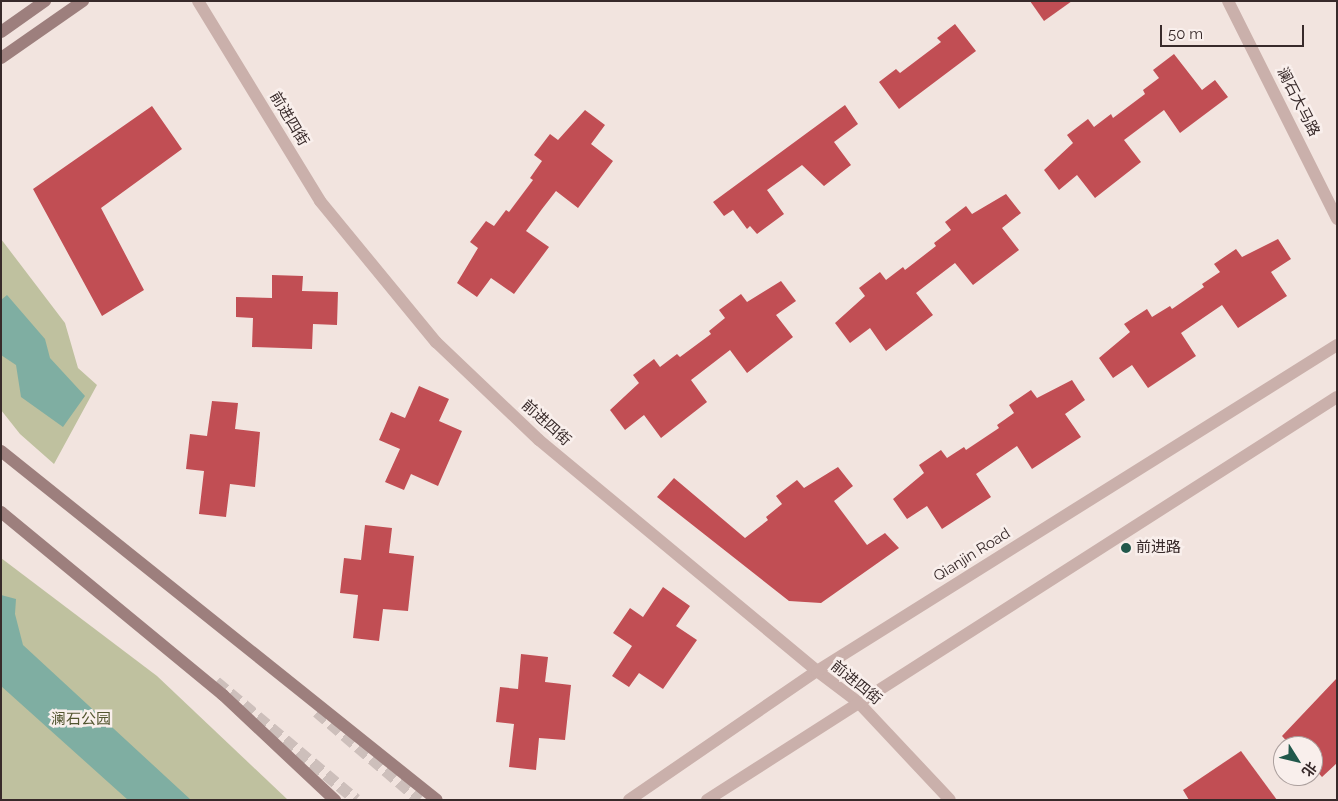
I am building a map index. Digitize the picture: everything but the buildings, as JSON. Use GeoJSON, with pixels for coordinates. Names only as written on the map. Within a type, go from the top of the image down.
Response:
{"type":"FeatureCollection","features":[{"type":"Feature","properties":{"kind":"main road"},"geometry":{"type":"LineString","coordinates":[[1,32],[45,1]]}},
{"type":"Feature","properties":{"kind":"main road"},"geometry":{"type":"LineString","coordinates":[[1,58],[83,1]]}},
{"type":"Feature","properties":{"kind":"main road"},"geometry":{"type":"LineString","coordinates":[[1,451],[437,800]]}},
{"type":"Feature","properties":{"kind":"main road"},"geometry":{"type":"LineString","coordinates":[[1,512],[223,695],[335,800]]}},
{"type":"Feature","properties":{"kind":"street","name":"前进四街"},"geometry":{"type":"LineString","coordinates":[[198,1],[320,201],[436,342],[539,440],[817,671],[858,702],[950,800]]}},
{"type":"Feature","properties":{"kind":"street","name":"澜石大马路"},"geometry":{"type":"LineString","coordinates":[[1228,1],[1337,219]]}},
{"type":"Feature","properties":{"kind":"street","name":"Qianjin Road"},"geometry":{"type":"LineString","coordinates":[[629,800],[817,671],[1337,345]]}},
{"type":"Feature","properties":{"kind":"street"},"geometry":{"type":"LineString","coordinates":[[707,800],[1337,397]]}},
{"type":"Feature","properties":{"kind":"green space"},"geometry":{"type":"Polygon","coordinates":[[[1,239],[65,323],[78,368],[97,385],[54,464],[20,434],[1,410],[1,239]]]}},
{"type":"Feature","properties":{"kind":"green space","name":"澜石公园"},"geometry":{"type":"Polygon","coordinates":[[[1,558],[157,676],[288,800],[1,800],[1,558]]]}},
{"type":"Feature","properties":{"kind":"water"},"geometry":{"type":"Polygon","coordinates":[[[7,295],[45,339],[50,358],[85,396],[63,427],[21,397],[16,365],[1,355],[1,300],[7,295]]]}},
{"type":"Feature","properties":{"kind":"water"},"geometry":{"type":"Polygon","coordinates":[[[1,595],[16,599],[15,614],[23,645],[191,800],[128,800],[1,686],[1,595]]]}},
{"type":"Feature","properties":{"kind":"tunnel"},"geometry":{"type":"LineString","coordinates":[[216,682],[356,800]]}},
{"type":"Feature","properties":{"kind":"tunnel"},"geometry":{"type":"LineString","coordinates":[[317,712],[420,800]]}},
{"type":"Feature","properties":{"kind":"place","name":"前进路"},"geometry":{"type":"Point","coordinates":[1126,548]}}]}
